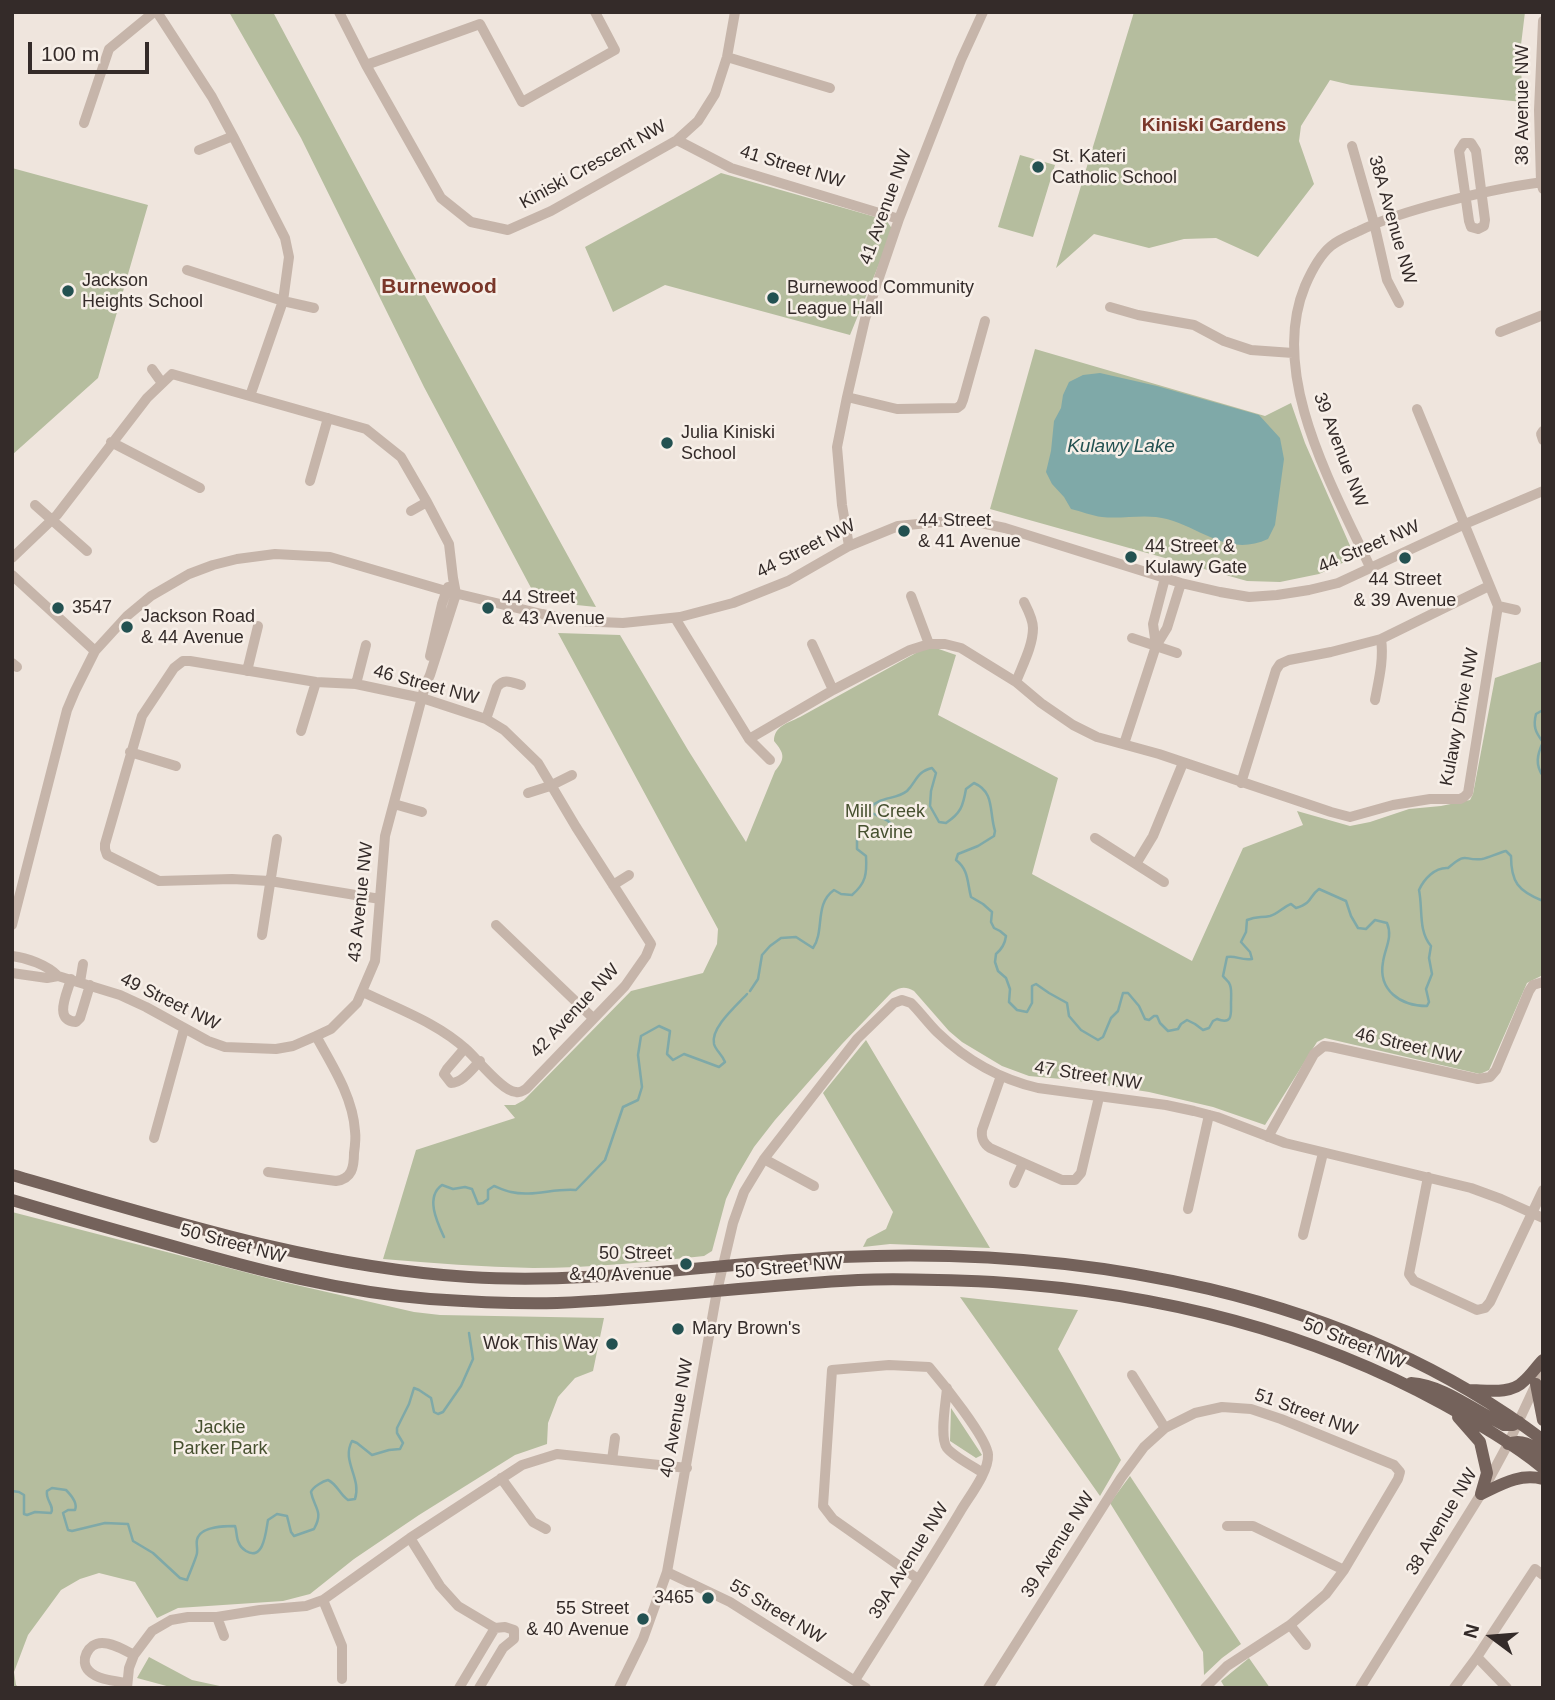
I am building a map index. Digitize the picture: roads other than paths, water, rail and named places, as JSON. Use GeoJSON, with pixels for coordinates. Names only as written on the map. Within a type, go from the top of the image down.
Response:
{"type":"FeatureCollection","features":[{"type":"Feature","properties":{"kind":"main road","name":"50 Street NW"},"geometry":{"type":"LineString","coordinates":[[12,1175],[238,1240],[332,1261],[470,1277],[612,1275],[836,1257],[920,1255],[1041,1261],[1128,1273],[1219,1292],[1302,1315],[1383,1346],[1469,1391],[1543,1440]]}},
{"type":"Feature","properties":{"kind":"main road","name":"50 Street NW"},"geometry":{"type":"LineString","coordinates":[[12,1200],[300,1279],[387,1294],[441,1299],[556,1303],[860,1280],[907,1279],[1023,1284],[1103,1293],[1194,1311],[1267,1330],[1324,1349],[1405,1383],[1448,1407],[1543,1468]]}},
{"type":"Feature","properties":{"kind":"main road"},"geometry":{"type":"LineString","coordinates":[[1469,1391],[1508,1390],[1517,1387],[1543,1360]]}},
{"type":"Feature","properties":{"kind":"main road"},"geometry":{"type":"LineString","coordinates":[[1405,1383],[1423,1384],[1440,1391],[1504,1425],[1519,1422]]}},
{"type":"Feature","properties":{"kind":"main road"},"geometry":{"type":"LineString","coordinates":[[1536,1384],[1543,1420]]}},
{"type":"Feature","properties":{"kind":"main road"},"geometry":{"type":"LineString","coordinates":[[1448,1407],[1480,1442],[1487,1473],[1481,1494]]}},
{"type":"Feature","properties":{"kind":"main road"},"geometry":{"type":"LineString","coordinates":[[1508,1444],[1525,1442],[1543,1454]]}},
{"type":"Feature","properties":{"kind":"main road"},"geometry":{"type":"LineString","coordinates":[[1481,1494],[1523,1477],[1543,1479]]}},
{"type":"Feature","properties":{"kind":"street"},"geometry":{"type":"LineString","coordinates":[[84,122],[109,49],[155,12],[212,97],[285,238],[289,257],[283,301],[250,396]]}},
{"type":"Feature","properties":{"kind":"street","name":"Kiniski Crescent NW"},"geometry":{"type":"LineString","coordinates":[[339,12],[440,198],[471,222],[508,230],[551,211],[677,140],[698,121],[715,93],[727,57],[735,12]]}},
{"type":"Feature","properties":{"kind":"street"},"geometry":{"type":"LineString","coordinates":[[366,65],[480,24],[522,102],[615,50],[596,12]]}},
{"type":"Feature","properties":{"kind":"street","name":"41 Avenue NW"},"geometry":{"type":"LineString","coordinates":[[849,546],[842,505],[838,447],[865,319],[899,219],[961,60],[983,12]]}},
{"type":"Feature","properties":{"kind":"street","name":"38 Avenue NW"},"geometry":{"type":"LineString","coordinates":[[1542,184],[1539,110],[1543,21]]}},
{"type":"Feature","properties":{"kind":"street"},"geometry":{"type":"LineString","coordinates":[[727,57],[830,88]]}},
{"type":"Feature","properties":{"kind":"street"},"geometry":{"type":"LineString","coordinates":[[199,150],[233,136]]}},
{"type":"Feature","properties":{"kind":"street","name":"41 Street NW"},"geometry":{"type":"LineString","coordinates":[[677,140],[732,168],[899,219]]}},
{"type":"Feature","properties":{"kind":"street"},"geometry":{"type":"LineString","coordinates":[[1468,142],[1474,145],[1476,151],[1482,193],[1485,220],[1480,229],[1470,226],[1466,196],[1459,151],[1462,145],[1468,142]]}},
{"type":"Feature","properties":{"kind":"street","name":"38A Avenue NW"},"geometry":{"type":"LineString","coordinates":[[1352,146],[1387,280],[1399,303]]}},
{"type":"Feature","properties":{"kind":"street"},"geometry":{"type":"LineString","coordinates":[[1374,223],[1466,196],[1542,184]]}},
{"type":"Feature","properties":{"kind":"street","name":"39 Avenue NW"},"geometry":{"type":"LineString","coordinates":[[1370,568],[1324,468],[1301,404],[1293,353],[1298,310],[1312,271],[1330,246],[1374,223]]}},
{"type":"Feature","properties":{"kind":"street"},"geometry":{"type":"LineString","coordinates":[[187,270],[283,301],[314,308]]}},
{"type":"Feature","properties":{"kind":"street"},"geometry":{"type":"LineString","coordinates":[[1110,307],[1194,326],[1224,341],[1251,350],[1293,353]]}},
{"type":"Feature","properties":{"kind":"street"},"geometry":{"type":"LineString","coordinates":[[1500,332],[1543,315]]}},
{"type":"Feature","properties":{"kind":"street"},"geometry":{"type":"LineString","coordinates":[[847,397],[897,409],[957,408],[961,405],[985,321]]}},
{"type":"Feature","properties":{"kind":"street"},"geometry":{"type":"LineString","coordinates":[[152,369],[162,383]]}},
{"type":"Feature","properties":{"kind":"street"},"geometry":{"type":"LineString","coordinates":[[12,558],[51,520],[147,398],[172,374],[328,418],[368,423],[401,457],[427,502],[411,511]]}},
{"type":"Feature","properties":{"kind":"street"},"geometry":{"type":"LineString","coordinates":[[1417,409],[1498,606],[1516,610]]}},
{"type":"Feature","properties":{"kind":"street"},"geometry":{"type":"LineString","coordinates":[[310,481],[328,418]]}},
{"type":"Feature","properties":{"kind":"street"},"geometry":{"type":"LineString","coordinates":[[1543,431],[1543,440]]}},
{"type":"Feature","properties":{"kind":"street"},"geometry":{"type":"LineString","coordinates":[[111,442],[200,488]]}},
{"type":"Feature","properties":{"kind":"street","name":"44 Street NW"},"geometry":{"type":"LineString","coordinates":[[12,925],[68,709],[95,651],[127,616],[160,591],[189,574],[213,565],[275,554],[330,557],[451,593],[542,614],[576,621],[623,623],[675,618],[733,603],[788,581],[849,546],[898,526],[976,522],[1004,528],[1181,583],[1249,597],[1309,590],[1338,583],[1543,491]]}},
{"type":"Feature","properties":{"kind":"street","name":"43 Avenue NW"},"geometry":{"type":"LineString","coordinates":[[316,1036],[331,1030],[357,1003],[375,961],[385,836],[430,675],[453,578],[449,544],[427,502]]}},
{"type":"Feature","properties":{"kind":"street"},"geometry":{"type":"LineString","coordinates":[[35,505],[87,551]]}},
{"type":"Feature","properties":{"kind":"street"},"geometry":{"type":"LineString","coordinates":[[12,575],[95,651]]}},
{"type":"Feature","properties":{"kind":"street"},"geometry":{"type":"LineString","coordinates":[[1156,646],[1153,624],[1165,578]]}},
{"type":"Feature","properties":{"kind":"street"},"geometry":{"type":"LineString","coordinates":[[1124,744],[1156,646],[1167,628],[1181,583]]}},
{"type":"Feature","properties":{"kind":"street"},"geometry":{"type":"LineString","coordinates":[[1241,783],[1280,664],[1381,639],[1489,586]]}},
{"type":"Feature","properties":{"kind":"street"},"geometry":{"type":"LineString","coordinates":[[749,739],[833,690],[910,650],[929,644],[911,596]]}},
{"type":"Feature","properties":{"kind":"street"},"geometry":{"type":"LineString","coordinates":[[1016,682],[1033,630],[1032,620],[1024,602]]}},
{"type":"Feature","properties":{"kind":"street","name":"Kulawy Drive NW"},"geometry":{"type":"LineString","coordinates":[[929,644],[944,643],[961,648],[1016,682],[1073,726],[1097,737],[1350,817],[1393,805],[1430,799],[1460,799],[1468,793],[1498,606]]}},
{"type":"Feature","properties":{"kind":"street"},"geometry":{"type":"LineString","coordinates":[[675,618],[749,739],[770,760]]}},
{"type":"Feature","properties":{"kind":"street"},"geometry":{"type":"LineString","coordinates":[[247,671],[258,626]]}},
{"type":"Feature","properties":{"kind":"street"},"geometry":{"type":"LineString","coordinates":[[1132,638],[1177,653]]}},
{"type":"Feature","properties":{"kind":"street"},"geometry":{"type":"LineString","coordinates":[[1375,700],[1382,657],[1381,639]]}},
{"type":"Feature","properties":{"kind":"street"},"geometry":{"type":"LineString","coordinates":[[812,644],[833,690]]}},
{"type":"Feature","properties":{"kind":"street","name":"46 Street NW"},"geometry":{"type":"LineString","coordinates":[[356,684],[366,645]]}},
{"type":"Feature","properties":{"kind":"street","name":"46 Street NW"},"geometry":{"type":"LineString","coordinates":[[130,752],[142,716],[174,668],[183,662],[316,682],[356,684],[422,698],[486,719],[505,730],[538,763],[550,786],[652,944]]}},
{"type":"Feature","properties":{"kind":"street","name":"46 Street NW"},"geometry":{"type":"LineString","coordinates":[[486,719],[500,683],[505,681],[521,685]]}},
{"type":"Feature","properties":{"kind":"street"},"geometry":{"type":"LineString","coordinates":[[301,731],[316,682]]}},
{"type":"Feature","properties":{"kind":"street"},"geometry":{"type":"LineString","coordinates":[[176,766],[130,752],[105,844],[107,855],[158,886],[232,879],[270,881],[380,899]]}},
{"type":"Feature","properties":{"kind":"street"},"geometry":{"type":"LineString","coordinates":[[1136,864],[1153,836],[1183,763]]}},
{"type":"Feature","properties":{"kind":"street"},"geometry":{"type":"LineString","coordinates":[[528,793],[572,775]]}},
{"type":"Feature","properties":{"kind":"street"},"geometry":{"type":"LineString","coordinates":[[394,804],[422,812]]}},
{"type":"Feature","properties":{"kind":"street"},"geometry":{"type":"LineString","coordinates":[[1095,838],[1164,882]]}},
{"type":"Feature","properties":{"kind":"street"},"geometry":{"type":"LineString","coordinates":[[262,935],[277,839]]}},
{"type":"Feature","properties":{"kind":"street"},"geometry":{"type":"LineString","coordinates":[[613,885],[628,875]]}},
{"type":"Feature","properties":{"kind":"street"},"geometry":{"type":"LineString","coordinates":[[496,925],[593,1018]]}},
{"type":"Feature","properties":{"kind":"street","name":"42 Avenue NW"},"geometry":{"type":"LineString","coordinates":[[480,1061],[504,1087],[514,1092],[526,1089],[625,986],[652,944]]}},
{"type":"Feature","properties":{"kind":"street","name":"49 Street NW"},"geometry":{"type":"LineString","coordinates":[[12,956],[19,956],[50,968],[58,976]]}},
{"type":"Feature","properties":{"kind":"street"},"geometry":{"type":"LineString","coordinates":[[80,982],[83,964]]}},
{"type":"Feature","properties":{"kind":"street","name":"49 Street NW"},"geometry":{"type":"LineString","coordinates":[[12,972],[47,978],[58,976],[120,995],[208,1041],[225,1047],[276,1049],[293,1046],[316,1036]]}},
{"type":"Feature","properties":{"kind":"street","name":"46 Street NW"},"geometry":{"type":"LineString","coordinates":[[1268,1137],[1314,1054],[1321,1047],[1328,1046],[1487,1079],[1496,1070],[1529,991],[1538,983]]}},
{"type":"Feature","properties":{"kind":"street"},"geometry":{"type":"LineString","coordinates":[[363,992],[452,1037],[465,1048],[480,1061],[460,1080],[451,1083],[444,1074],[465,1048]]}},
{"type":"Feature","properties":{"kind":"street","name":"47 Street NW"},"geometry":{"type":"LineString","coordinates":[[905,1000],[957,1049],[1001,1076],[1038,1088],[1166,1105],[1209,1115],[1268,1137],[1323,1153],[1471,1188],[1543,1218]]}},
{"type":"Feature","properties":{"kind":"street","name":"40 Avenue NW"},"geometry":{"type":"LineString","coordinates":[[620,1688],[643,1639],[667,1572],[717,1291],[733,1223],[744,1192],[764,1159],[857,1039],[894,1003],[905,1000]]}},
{"type":"Feature","properties":{"kind":"street"},"geometry":{"type":"LineString","coordinates":[[154,1138],[184,1029]]}},
{"type":"Feature","properties":{"kind":"street"},"geometry":{"type":"LineString","coordinates":[[268,1172],[336,1181],[345,1180],[350,1175],[354,1159],[355,1131],[351,1108],[316,1036]]}},
{"type":"Feature","properties":{"kind":"street"},"geometry":{"type":"LineString","coordinates":[[1001,1076],[982,1130],[982,1140],[990,1148],[1062,1181],[1075,1180],[1080,1176],[1099,1097]]}},
{"type":"Feature","properties":{"kind":"street"},"geometry":{"type":"LineString","coordinates":[[1188,1209],[1209,1115]]}},
{"type":"Feature","properties":{"kind":"street"},"geometry":{"type":"LineString","coordinates":[[1303,1235],[1323,1153]]}},
{"type":"Feature","properties":{"kind":"street"},"geometry":{"type":"LineString","coordinates":[[764,1159],[814,1186]]}},
{"type":"Feature","properties":{"kind":"street"},"geometry":{"type":"LineString","coordinates":[[1014,1183],[1023,1163]]}},
{"type":"Feature","properties":{"kind":"street"},"geometry":{"type":"LineString","coordinates":[[1428,1177],[1409,1274],[1414,1281],[1474,1309],[1485,1308],[1490,1303],[1543,1189]]}},
{"type":"Feature","properties":{"kind":"street"},"geometry":{"type":"LineString","coordinates":[[918,1579],[833,1518],[823,1506],[832,1370],[890,1365],[929,1367],[947,1387],[943,1433],[945,1446],[983,1473]]}},
{"type":"Feature","properties":{"kind":"street","name":"38 Avenue NW"},"geometry":{"type":"LineString","coordinates":[[1360,1688],[1481,1494],[1543,1369]]}},
{"type":"Feature","properties":{"kind":"street"},"geometry":{"type":"LineString","coordinates":[[1132,1375],[1165,1428]]}},
{"type":"Feature","properties":{"kind":"street","name":"39A Avenue NW"},"geometry":{"type":"LineString","coordinates":[[855,1680],[983,1473],[989,1458],[983,1441],[947,1387]]}},
{"type":"Feature","properties":{"kind":"street","name":"51 Street NW"},"geometry":{"type":"LineString","coordinates":[[1195,1413],[1222,1407],[1251,1409],[1394,1465],[1399,1472],[1398,1479],[1344,1570]]}},
{"type":"Feature","properties":{"kind":"street","name":"39 Avenue NW"},"geometry":{"type":"LineString","coordinates":[[988,1688],[1121,1478],[1144,1447],[1165,1428],[1195,1413]]}},
{"type":"Feature","properties":{"kind":"street"},"geometry":{"type":"LineString","coordinates":[[612,1460],[615,1438]]}},
{"type":"Feature","properties":{"kind":"street"},"geometry":{"type":"LineString","coordinates":[[134,1655],[113,1645],[100,1643],[91,1646],[84,1659],[87,1669],[96,1676],[127,1685],[134,1655],[152,1631],[171,1620],[306,1606],[323,1600],[410,1538],[522,1465],[557,1454],[687,1468]]}},
{"type":"Feature","properties":{"kind":"street"},"geometry":{"type":"LineString","coordinates":[[501,1478],[533,1522],[546,1529]]}},
{"type":"Feature","properties":{"kind":"street"},"geometry":{"type":"LineString","coordinates":[[1205,1688],[1227,1666],[1290,1625],[1325,1594],[1344,1570],[1254,1526],[1227,1527]]}},
{"type":"Feature","properties":{"kind":"street"},"geometry":{"type":"LineString","coordinates":[[410,1538],[440,1586],[458,1606],[495,1628],[505,1626],[514,1630],[514,1639],[503,1648],[479,1688]]}},
{"type":"Feature","properties":{"kind":"street","name":"55 Street NW"},"geometry":{"type":"LineString","coordinates":[[667,1572],[730,1602],[866,1688]]}},
{"type":"Feature","properties":{"kind":"street"},"geometry":{"type":"LineString","coordinates":[[1454,1688],[1539,1572]]}},
{"type":"Feature","properties":{"kind":"street"},"geometry":{"type":"LineString","coordinates":[[323,1600],[342,1646],[342,1679]]}},
{"type":"Feature","properties":{"kind":"street"},"geometry":{"type":"LineString","coordinates":[[217,1617],[224,1636]]}},
{"type":"Feature","properties":{"kind":"street"},"geometry":{"type":"LineString","coordinates":[[1290,1625],[1306,1645]]}},
{"type":"Feature","properties":{"kind":"street"},"geometry":{"type":"LineString","coordinates":[[459,1688],[495,1628]]}},
{"type":"Feature","properties":{"kind":"street"},"geometry":{"type":"LineString","coordinates":[[1476,1657],[1507,1688]]}},
{"type":"Feature","properties":{"kind":"water","name":"Kulawy Lake"},"geometry":{"type":"Polygon","coordinates":[[[1100,373],[1259,415],[1280,438],[1284,459],[1275,525],[1268,539],[1238,545],[1171,520],[1142,516],[1102,517],[1071,509],[1046,472],[1054,421],[1069,382],[1083,375],[1100,373]]]}},
{"type":"Feature","properties":{"kind":"waterway"},"geometry":{"type":"LineString","coordinates":[[1543,710],[1536,714],[1535,722],[1536,732],[1543,742]]}},
{"type":"Feature","properties":{"kind":"waterway"},"geometry":{"type":"LineString","coordinates":[[1543,742],[1538,760],[1543,776]]}},
{"type":"Feature","properties":{"kind":"waterway"},"geometry":{"type":"LineString","coordinates":[[750,991],[758,979],[762,955],[770,946],[781,938],[796,937],[813,948],[828,896],[834,890],[852,895],[860,886],[865,878],[866,868],[866,856],[857,849],[857,838],[861,831],[869,829],[886,838],[892,836],[895,828],[872,813],[870,808],[878,802],[903,794],[920,774],[932,768],[936,773],[930,806],[939,822],[946,823],[955,816],[962,805],[966,789],[974,783],[981,787],[990,803],[994,836],[958,854],[956,860],[965,872],[971,897],[992,912],[991,922],[994,928],[1006,936],[1003,946],[996,954],[995,962],[1010,989],[1009,1002],[1017,1010],[1027,1012],[1032,1003],[1032,986],[1036,984],[1067,1003],[1069,1016],[1081,1030],[1098,1040],[1103,1037],[1111,1018],[1118,1011],[1123,993],[1128,993],[1145,1019],[1157,1016],[1168,1031],[1178,1029],[1187,1020],[1203,1030],[1209,1028],[1217,1019],[1226,1021],[1231,1014],[1231,989],[1223,976],[1227,957],[1252,959],[1250,952],[1241,942],[1246,932],[1247,920],[1273,915],[1291,904],[1296,908],[1302,906],[1319,889],[1346,901],[1358,928],[1366,929],[1375,920],[1387,923],[1389,933],[1383,962],[1384,981],[1393,995],[1408,1003],[1427,1006],[1429,1002],[1426,989],[1432,974],[1429,958],[1431,946],[1424,934],[1419,890],[1430,874],[1448,868],[1462,858],[1482,859],[1506,851],[1511,856],[1512,873],[1518,884],[1527,893],[1543,901]]}},
{"type":"Feature","properties":{"kind":"waterway"},"geometry":{"type":"LineString","coordinates":[[444,1237],[433,1203],[434,1196],[442,1185],[453,1189],[472,1189],[478,1204],[488,1199],[488,1190],[494,1186],[519,1193],[576,1190],[605,1160],[623,1107],[638,1100],[642,1087],[638,1055],[641,1036],[659,1026],[670,1031],[667,1054],[673,1060],[684,1054],[719,1067],[725,1062],[714,1044],[716,1031],[747,994]]}},
{"type":"Feature","properties":{"kind":"waterway"},"geometry":{"type":"LineString","coordinates":[[12,1491],[24,1495],[24,1514],[27,1515],[35,1512],[51,1513],[47,1491],[52,1488],[66,1490],[76,1505],[75,1510],[63,1513],[68,1530],[105,1523],[128,1524],[133,1541],[153,1553],[180,1578],[187,1580],[197,1555],[197,1539],[204,1531],[215,1527],[235,1526],[240,1545],[246,1551],[257,1552],[263,1543],[268,1520],[277,1514],[287,1516],[294,1536],[314,1529],[318,1514],[311,1492],[321,1483],[328,1480],[348,1500],[355,1499],[356,1484],[349,1456],[352,1441],[372,1455],[400,1449],[403,1443],[397,1428],[414,1388],[431,1398],[434,1412],[443,1412],[461,1386],[473,1359],[469,1333]]}},
{"type":"Feature","properties":{"kind":"place","name":"St. Kateri Catholic School"},"geometry":{"type":"Point","coordinates":[1038,167]}},
{"type":"Feature","properties":{"kind":"place","name":"Jackson Heights School"},"geometry":{"type":"Point","coordinates":[68,291]}},
{"type":"Feature","properties":{"kind":"place","name":"Burnewood Community League Hall"},"geometry":{"type":"Point","coordinates":[773,298]}},
{"type":"Feature","properties":{"kind":"place","name":"Julia Kiniski School"},"geometry":{"type":"Point","coordinates":[667,443]}},
{"type":"Feature","properties":{"kind":"place","name":"44 Street & 41 Avenue"},"geometry":{"type":"Point","coordinates":[904,531]}},
{"type":"Feature","properties":{"kind":"place","name":"44 Street & Kulawy Gate"},"geometry":{"type":"Point","coordinates":[1131,557]}},
{"type":"Feature","properties":{"kind":"place","name":"44 Street & 39 Avenue"},"geometry":{"type":"Point","coordinates":[1405,558]}},
{"type":"Feature","properties":{"kind":"place","name":"3547"},"geometry":{"type":"Point","coordinates":[58,608]}},
{"type":"Feature","properties":{"kind":"place","name":"44 Street & 43 Avenue"},"geometry":{"type":"Point","coordinates":[488,608]}},
{"type":"Feature","properties":{"kind":"place","name":"Jackson Road & 44 Avenue"},"geometry":{"type":"Point","coordinates":[127,627]}},
{"type":"Feature","properties":{"kind":"place","name":"50 Street & 40 Avenue"},"geometry":{"type":"Point","coordinates":[686,1264]}},
{"type":"Feature","properties":{"kind":"place","name":"Mary Brown's"},"geometry":{"type":"Point","coordinates":[678,1329]}},
{"type":"Feature","properties":{"kind":"place","name":"Wok This Way"},"geometry":{"type":"Point","coordinates":[612,1344]}},
{"type":"Feature","properties":{"kind":"place","name":"3465"},"geometry":{"type":"Point","coordinates":[708,1598]}},
{"type":"Feature","properties":{"kind":"place","name":"55 Street & 40 Avenue"},"geometry":{"type":"Point","coordinates":[643,1619]}},
{"type":"Feature","properties":{"kind":"district","name":"Kiniski Gardens"},"geometry":{"type":"Point","coordinates":[1214,126]}},
{"type":"Feature","properties":{"kind":"district","name":"Burnewood"},"geometry":{"type":"Point","coordinates":[439,287]}},
{"type":"Feature","properties":{"kind":"park label","name":"Mill Creek Ravine"},"geometry":{"type":"Point","coordinates":[885,822]}},
{"type":"Feature","properties":{"kind":"park label","name":"Jackie Parker Park"},"geometry":{"type":"Point","coordinates":[220,1438]}}]}
